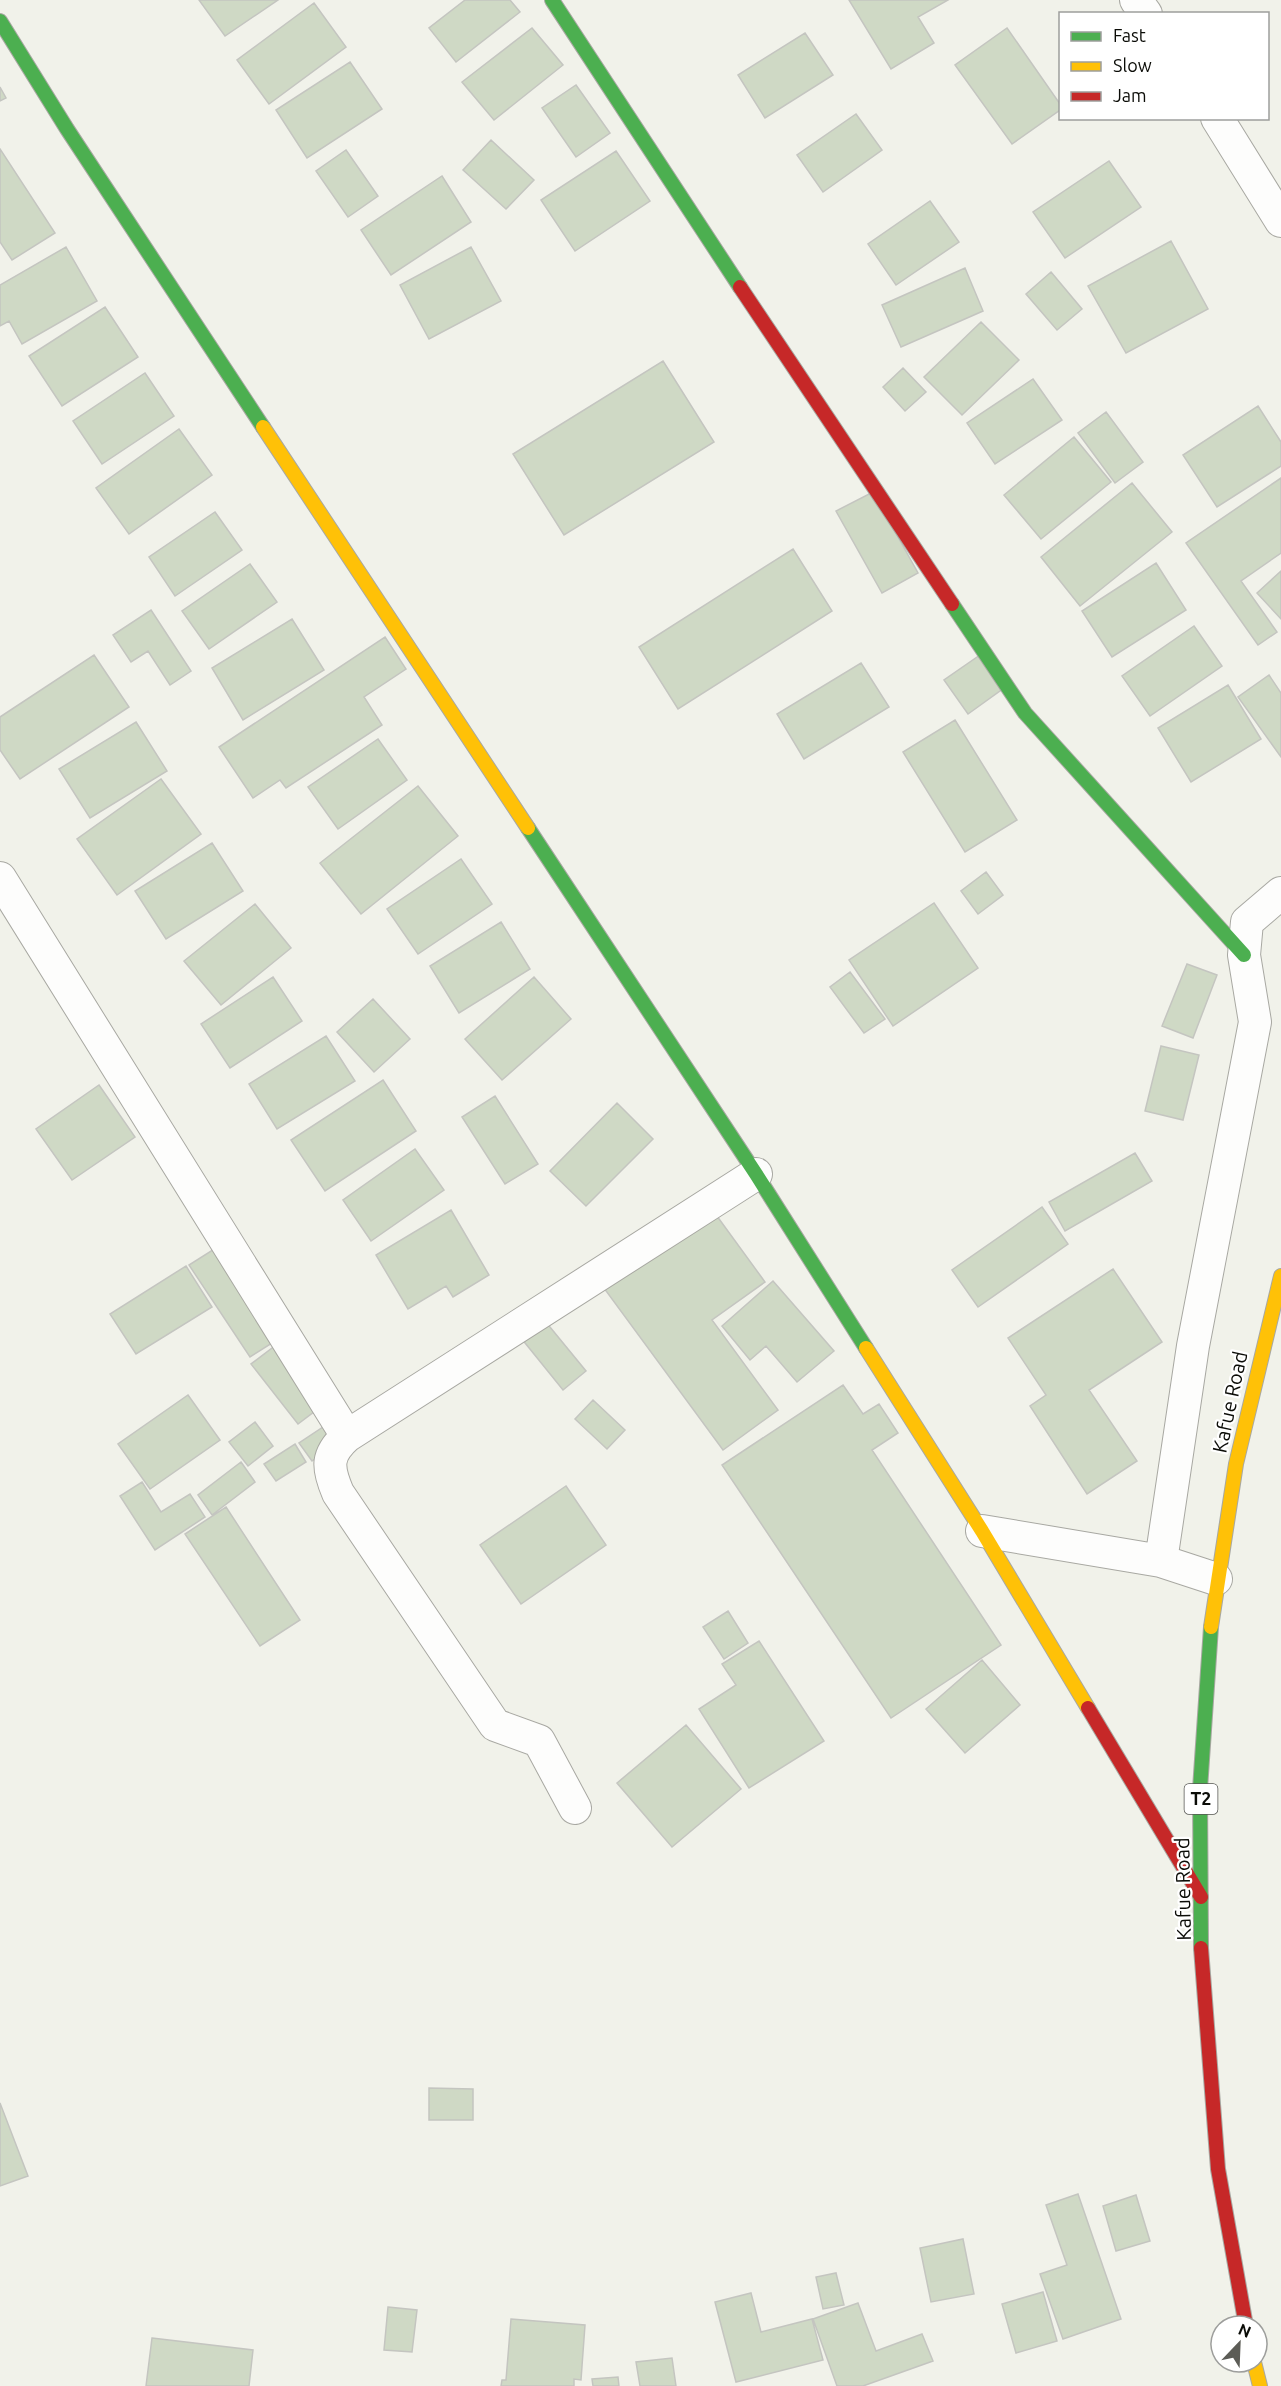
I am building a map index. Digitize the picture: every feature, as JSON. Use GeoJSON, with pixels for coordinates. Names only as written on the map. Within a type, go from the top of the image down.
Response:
{"type":"FeatureCollection","features":[{"type":"Feature","properties":{"kind":"main road"},"geometry":{"type":"LineString","coordinates":[[552,0],[746,296],[1025,713],[1244,955]]}},
{"type":"Feature","properties":{"kind":"main road"},"geometry":{"type":"LineString","coordinates":[[0,21],[67,129],[756,1174],[982,1531],[1201,1897]]}},
{"type":"Feature","properties":{"kind":"main road","name":"Kafue Road"},"geometry":{"type":"LineString","coordinates":[[1244,2314],[1216,2150],[1201,1897],[1201,1781],[1216,1579],[1258,1359],[1281,1276]]}},
{"type":"Feature","properties":{"kind":"street"},"geometry":{"type":"LineString","coordinates":[[1218,120],[1281,221]]}},
{"type":"Feature","properties":{"kind":"street"},"geometry":{"type":"LineString","coordinates":[[0,878],[347,1436]]}},
{"type":"Feature","properties":{"kind":"street"},"geometry":{"type":"LineString","coordinates":[[1161,1561],[1193,1346],[1255,1022],[1244,955],[1247,922],[1281,893]]}},
{"type":"Feature","properties":{"kind":"street"},"geometry":{"type":"LineString","coordinates":[[575,1808],[539,1741],[495,1725],[338,1492],[331,1477],[329,1462],[336,1447],[347,1436],[756,1174]]}},
{"type":"Feature","properties":{"kind":"street"},"geometry":{"type":"LineString","coordinates":[[982,1531],[1161,1561],[1216,1579]]}},
{"type":"Feature","properties":{"kind":"building"},"geometry":{"type":"Polygon","coordinates":[[[199,0],[278,0],[225,36],[199,0]]]}},
{"type":"Feature","properties":{"kind":"building"},"geometry":{"type":"Polygon","coordinates":[[[465,0],[510,0],[520,12],[456,62],[429,28],[465,0]]]}},
{"type":"Feature","properties":{"kind":"building"},"geometry":{"type":"Polygon","coordinates":[[[849,0],[948,0],[918,17],[934,43],[891,69],[849,0]]]}},
{"type":"Feature","properties":{"kind":"building"},"geometry":{"type":"Polygon","coordinates":[[[314,3],[346,47],[269,104],[237,60],[314,3]]]}},
{"type":"Feature","properties":{"kind":"building"},"geometry":{"type":"Polygon","coordinates":[[[532,28],[563,65],[494,120],[462,82],[532,28]]]}},
{"type":"Feature","properties":{"kind":"building"},"geometry":{"type":"Polygon","coordinates":[[[1007,28],[1059,103],[1059,111],[1012,144],[955,65],[1007,28]]]}},
{"type":"Feature","properties":{"kind":"building"},"geometry":{"type":"Polygon","coordinates":[[[805,33],[833,75],[765,118],[738,75],[805,33]]]}},
{"type":"Feature","properties":{"kind":"building"},"geometry":{"type":"Polygon","coordinates":[[[350,62],[382,109],[307,158],[276,110],[350,62]]]}},
{"type":"Feature","properties":{"kind":"building"},"geometry":{"type":"Polygon","coordinates":[[[576,85],[610,133],[576,157],[542,108],[576,85]]]}},
{"type":"Feature","properties":{"kind":"building"},"geometry":{"type":"Polygon","coordinates":[[[0,87],[6,98],[0,101],[0,87]]]}},
{"type":"Feature","properties":{"kind":"building"},"geometry":{"type":"Polygon","coordinates":[[[856,114],[882,150],[823,192],[797,155],[856,114]]]}},
{"type":"Feature","properties":{"kind":"building"},"geometry":{"type":"Polygon","coordinates":[[[491,140],[534,180],[506,209],[463,170],[491,140]]]}},
{"type":"Feature","properties":{"kind":"building"},"geometry":{"type":"Polygon","coordinates":[[[0,149],[55,233],[12,260],[0,242],[0,149]]]}},
{"type":"Feature","properties":{"kind":"building"},"geometry":{"type":"Polygon","coordinates":[[[346,150],[378,196],[348,217],[316,171],[346,150]]]}},
{"type":"Feature","properties":{"kind":"building"},"geometry":{"type":"Polygon","coordinates":[[[616,151],[650,201],[575,251],[541,200],[616,151]]]}},
{"type":"Feature","properties":{"kind":"building"},"geometry":{"type":"Polygon","coordinates":[[[1109,161],[1141,207],[1065,258],[1033,212],[1109,161]]]}},
{"type":"Feature","properties":{"kind":"building"},"geometry":{"type":"Polygon","coordinates":[[[442,176],[471,222],[391,275],[361,230],[442,176]]]}},
{"type":"Feature","properties":{"kind":"building"},"geometry":{"type":"Polygon","coordinates":[[[930,201],[959,242],[896,285],[868,244],[930,201]]]}},
{"type":"Feature","properties":{"kind":"building"},"geometry":{"type":"Polygon","coordinates":[[[1171,241],[1208,309],[1126,353],[1088,286],[1171,241]]]}},
{"type":"Feature","properties":{"kind":"building"},"geometry":{"type":"Polygon","coordinates":[[[66,247],[97,301],[22,344],[9,321],[0,326],[0,285],[66,247]]]}},
{"type":"Feature","properties":{"kind":"building"},"geometry":{"type":"Polygon","coordinates":[[[471,247],[501,301],[429,339],[400,285],[471,247]]]}},
{"type":"Feature","properties":{"kind":"building"},"geometry":{"type":"Polygon","coordinates":[[[965,268],[983,311],[901,347],[882,305],[965,268]]]}},
{"type":"Feature","properties":{"kind":"building"},"geometry":{"type":"Polygon","coordinates":[[[1051,272],[1082,309],[1057,330],[1026,294],[1051,272]]]}},
{"type":"Feature","properties":{"kind":"building"},"geometry":{"type":"Polygon","coordinates":[[[105,307],[138,357],[62,406],[29,356],[105,307]]]}},
{"type":"Feature","properties":{"kind":"building"},"geometry":{"type":"Polygon","coordinates":[[[981,322],[1019,360],[962,415],[924,377],[981,322]]]}},
{"type":"Feature","properties":{"kind":"building"},"geometry":{"type":"Polygon","coordinates":[[[663,361],[714,442],[564,535],[513,454],[663,361]]]}},
{"type":"Feature","properties":{"kind":"building"},"geometry":{"type":"Polygon","coordinates":[[[903,368],[926,392],[905,411],[883,387],[903,368]]]}},
{"type":"Feature","properties":{"kind":"building"},"geometry":{"type":"Polygon","coordinates":[[[145,373],[174,416],[102,464],[73,421],[145,373]]]}},
{"type":"Feature","properties":{"kind":"building"},"geometry":{"type":"Polygon","coordinates":[[[1033,379],[1062,420],[995,464],[967,423],[1033,379]]]}},
{"type":"Feature","properties":{"kind":"building"},"geometry":{"type":"Polygon","coordinates":[[[1258,406],[1281,442],[1281,466],[1217,507],[1183,455],[1258,406]]]}},
{"type":"Feature","properties":{"kind":"building"},"geometry":{"type":"Polygon","coordinates":[[[1106,412],[1143,462],[1115,483],[1078,433],[1106,412]]]}},
{"type":"Feature","properties":{"kind":"building"},"geometry":{"type":"Polygon","coordinates":[[[179,429],[212,475],[129,534],[96,488],[179,429]]]}},
{"type":"Feature","properties":{"kind":"building"},"geometry":{"type":"Polygon","coordinates":[[[1074,437],[1111,482],[1041,539],[1004,495],[1074,437]]]}},
{"type":"Feature","properties":{"kind":"building"},"geometry":{"type":"Polygon","coordinates":[[[1281,478],[1281,553],[1241,581],[1277,632],[1258,645],[1186,543],[1281,478]]]}},
{"type":"Feature","properties":{"kind":"building"},"geometry":{"type":"Polygon","coordinates":[[[1132,483],[1172,532],[1080,606],[1041,557],[1132,483]]]}},
{"type":"Feature","properties":{"kind":"building"},"geometry":{"type":"Polygon","coordinates":[[[873,492],[918,573],[882,593],[836,511],[873,492]]]}},
{"type":"Feature","properties":{"kind":"building"},"geometry":{"type":"Polygon","coordinates":[[[215,512],[242,550],[175,596],[149,557],[215,512]]]}},
{"type":"Feature","properties":{"kind":"building"},"geometry":{"type":"Polygon","coordinates":[[[793,549],[832,611],[678,709],[639,647],[793,549]]]}},
{"type":"Feature","properties":{"kind":"building"},"geometry":{"type":"Polygon","coordinates":[[[1156,563],[1186,610],[1112,657],[1082,611],[1156,563]]]}},
{"type":"Feature","properties":{"kind":"building"},"geometry":{"type":"Polygon","coordinates":[[[250,564],[277,602],[209,649],[182,611],[250,564]]]}},
{"type":"Feature","properties":{"kind":"building"},"geometry":{"type":"Polygon","coordinates":[[[1281,571],[1281,619],[1257,593],[1281,571]]]}},
{"type":"Feature","properties":{"kind":"building"},"geometry":{"type":"Polygon","coordinates":[[[151,610],[191,671],[170,685],[148,651],[131,662],[113,635],[151,610]]]}},
{"type":"Feature","properties":{"kind":"building"},"geometry":{"type":"Polygon","coordinates":[[[292,619],[324,670],[243,720],[212,668],[292,619]]]}},
{"type":"Feature","properties":{"kind":"building"},"geometry":{"type":"Polygon","coordinates":[[[1194,626],[1222,666],[1150,716],[1122,676],[1194,626]]]}},
{"type":"Feature","properties":{"kind":"building"},"geometry":{"type":"Polygon","coordinates":[[[385,637],[406,669],[364,697],[382,725],[286,788],[280,780],[253,798],[219,747],[385,637]]]}},
{"type":"Feature","properties":{"kind":"building"},"geometry":{"type":"Polygon","coordinates":[[[94,655],[129,707],[20,779],[0,750],[0,717],[94,655]]]}},
{"type":"Feature","properties":{"kind":"building"},"geometry":{"type":"Polygon","coordinates":[[[980,655],[1004,688],[968,714],[944,680],[980,655]]]}},
{"type":"Feature","properties":{"kind":"building"},"geometry":{"type":"Polygon","coordinates":[[[861,663],[889,707],[804,759],[777,714],[861,663]]]}},
{"type":"Feature","properties":{"kind":"building"},"geometry":{"type":"Polygon","coordinates":[[[1269,675],[1281,693],[1281,757],[1238,697],[1269,675]]]}},
{"type":"Feature","properties":{"kind":"building"},"geometry":{"type":"Polygon","coordinates":[[[1228,685],[1261,739],[1191,782],[1158,728],[1228,685]]]}},
{"type":"Feature","properties":{"kind":"building"},"geometry":{"type":"Polygon","coordinates":[[[955,720],[1017,820],[965,852],[903,752],[955,720]]]}},
{"type":"Feature","properties":{"kind":"building"},"geometry":{"type":"Polygon","coordinates":[[[136,722],[167,771],[90,818],[59,769],[136,722]]]}},
{"type":"Feature","properties":{"kind":"building"},"geometry":{"type":"Polygon","coordinates":[[[378,739],[407,780],[338,829],[308,787],[378,739]]]}},
{"type":"Feature","properties":{"kind":"building"},"geometry":{"type":"Polygon","coordinates":[[[161,779],[201,834],[117,895],[77,839],[161,779]]]}},
{"type":"Feature","properties":{"kind":"building"},"geometry":{"type":"Polygon","coordinates":[[[418,786],[458,836],[361,914],[320,863],[418,786]]]}},
{"type":"Feature","properties":{"kind":"building"},"geometry":{"type":"Polygon","coordinates":[[[212,843],[243,891],[166,939],[135,891],[212,843]]]}},
{"type":"Feature","properties":{"kind":"building"},"geometry":{"type":"Polygon","coordinates":[[[461,859],[492,904],[418,954],[387,909],[461,859]]]}},
{"type":"Feature","properties":{"kind":"building"},"geometry":{"type":"Polygon","coordinates":[[[986,872],[1003,895],[978,914],[961,891],[986,872]]]}},
{"type":"Feature","properties":{"kind":"building"},"geometry":{"type":"Polygon","coordinates":[[[934,903],[978,968],[893,1026],[849,960],[934,903]]]}},
{"type":"Feature","properties":{"kind":"building"},"geometry":{"type":"Polygon","coordinates":[[[255,904],[291,948],[221,1005],[184,961],[255,904]]]}},
{"type":"Feature","properties":{"kind":"building"},"geometry":{"type":"Polygon","coordinates":[[[501,922],[530,969],[459,1013],[430,966],[501,922]]]}},
{"type":"Feature","properties":{"kind":"building"},"geometry":{"type":"Polygon","coordinates":[[[1187,964],[1217,975],[1193,1038],[1162,1026],[1187,964]]]}},
{"type":"Feature","properties":{"kind":"building"},"geometry":{"type":"Polygon","coordinates":[[[850,972],[885,1019],[864,1033],[830,987],[850,972]]]}},
{"type":"Feature","properties":{"kind":"building"},"geometry":{"type":"Polygon","coordinates":[[[273,977],[302,1021],[230,1068],[201,1024],[273,977]]]}},
{"type":"Feature","properties":{"kind":"building"},"geometry":{"type":"Polygon","coordinates":[[[534,977],[571,1019],[502,1080],[465,1039],[534,977]]]}},
{"type":"Feature","properties":{"kind":"building"},"geometry":{"type":"Polygon","coordinates":[[[373,999],[410,1039],[374,1072],[337,1032],[373,999]]]}},
{"type":"Feature","properties":{"kind":"building"},"geometry":{"type":"Polygon","coordinates":[[[326,1036],[355,1081],[277,1129],[249,1084],[326,1036]]]}},
{"type":"Feature","properties":{"kind":"building"},"geometry":{"type":"Polygon","coordinates":[[[1161,1046],[1199,1055],[1183,1120],[1145,1111],[1161,1046]]]}},
{"type":"Feature","properties":{"kind":"building"},"geometry":{"type":"Polygon","coordinates":[[[383,1080],[416,1131],[325,1191],[291,1140],[383,1080]]]}},
{"type":"Feature","properties":{"kind":"building"},"geometry":{"type":"Polygon","coordinates":[[[99,1085],[135,1137],[72,1180],[36,1129],[99,1085]]]}},
{"type":"Feature","properties":{"kind":"building"},"geometry":{"type":"Polygon","coordinates":[[[495,1096],[538,1164],[505,1184],[462,1117],[495,1096]]]}},
{"type":"Feature","properties":{"kind":"building"},"geometry":{"type":"Polygon","coordinates":[[[617,1103],[653,1139],[586,1206],[550,1171],[617,1103]]]}},
{"type":"Feature","properties":{"kind":"building"},"geometry":{"type":"Polygon","coordinates":[[[415,1149],[444,1190],[371,1241],[343,1200],[415,1149]]]}},
{"type":"Feature","properties":{"kind":"building"},"geometry":{"type":"Polygon","coordinates":[[[1135,1153],[1152,1181],[1065,1231],[1049,1202],[1135,1153]]]}},
{"type":"Feature","properties":{"kind":"building"},"geometry":{"type":"Polygon","coordinates":[[[706,1201],[765,1282],[712,1320],[778,1410],[723,1450],[598,1280],[706,1201]]]}},
{"type":"Feature","properties":{"kind":"building"},"geometry":{"type":"Polygon","coordinates":[[[1042,1207],[1068,1244],[978,1307],[952,1270],[1042,1207]]]}},
{"type":"Feature","properties":{"kind":"building"},"geometry":{"type":"Polygon","coordinates":[[[451,1210],[489,1275],[453,1297],[446,1286],[408,1309],[376,1255],[451,1210]]]}},
{"type":"Feature","properties":{"kind":"building"},"geometry":{"type":"Polygon","coordinates":[[[219,1246],[280,1338],[250,1357],[189,1265],[219,1246]]]}},
{"type":"Feature","properties":{"kind":"building"},"geometry":{"type":"Polygon","coordinates":[[[186,1266],[212,1307],[136,1354],[110,1314],[186,1266]]]}},
{"type":"Feature","properties":{"kind":"building"},"geometry":{"type":"Polygon","coordinates":[[[1113,1269],[1162,1342],[1089,1390],[1137,1461],[1087,1494],[1030,1406],[1046,1395],[1008,1338],[1113,1269]]]}},
{"type":"Feature","properties":{"kind":"building"},"geometry":{"type":"Polygon","coordinates":[[[773,1281],[834,1351],[797,1382],[766,1346],[750,1360],[722,1326],[773,1281]]]}},
{"type":"Feature","properties":{"kind":"building"},"geometry":{"type":"Polygon","coordinates":[[[536,1310],[586,1371],[563,1390],[513,1328],[536,1310]]]}},
{"type":"Feature","properties":{"kind":"building"},"geometry":{"type":"Polygon","coordinates":[[[276,1345],[323,1405],[298,1424],[251,1364],[276,1345]]]}},
{"type":"Feature","properties":{"kind":"building"},"geometry":{"type":"Polygon","coordinates":[[[843,1385],[863,1414],[879,1404],[898,1433],[872,1450],[1001,1645],[891,1718],[722,1465],[843,1385]]]}},
{"type":"Feature","properties":{"kind":"building"},"geometry":{"type":"Polygon","coordinates":[[[188,1395],[220,1440],[150,1489],[118,1444],[188,1395]]]}},
{"type":"Feature","properties":{"kind":"building"},"geometry":{"type":"Polygon","coordinates":[[[593,1400],[625,1430],[607,1449],[575,1419],[593,1400]]]}},
{"type":"Feature","properties":{"kind":"building"},"geometry":{"type":"Polygon","coordinates":[[[255,1422],[273,1446],[248,1466],[229,1442],[255,1422]]]}},
{"type":"Feature","properties":{"kind":"building"},"geometry":{"type":"Polygon","coordinates":[[[323,1427],[335,1444],[312,1461],[299,1443],[323,1427]]]}},
{"type":"Feature","properties":{"kind":"building"},"geometry":{"type":"Polygon","coordinates":[[[295,1444],[306,1462],[276,1481],[264,1464],[295,1444]]]}},
{"type":"Feature","properties":{"kind":"building"},"geometry":{"type":"Polygon","coordinates":[[[241,1462],[255,1482],[212,1515],[198,1495],[241,1462]]]}},
{"type":"Feature","properties":{"kind":"building"},"geometry":{"type":"Polygon","coordinates":[[[142,1482],[161,1512],[190,1494],[205,1517],[155,1550],[120,1496],[142,1482]]]}},
{"type":"Feature","properties":{"kind":"building"},"geometry":{"type":"Polygon","coordinates":[[[566,1486],[606,1545],[521,1604],[480,1545],[566,1486]]]}},
{"type":"Feature","properties":{"kind":"building"},"geometry":{"type":"Polygon","coordinates":[[[226,1507],[300,1620],[260,1646],[185,1534],[226,1507]]]}},
{"type":"Feature","properties":{"kind":"building"},"geometry":{"type":"Polygon","coordinates":[[[728,1611],[748,1643],[724,1659],[703,1627],[728,1611]]]}},
{"type":"Feature","properties":{"kind":"building"},"geometry":{"type":"Polygon","coordinates":[[[759,1641],[824,1741],[749,1788],[699,1709],[736,1685],[722,1664],[759,1641]]]}},
{"type":"Feature","properties":{"kind":"building"},"geometry":{"type":"Polygon","coordinates":[[[982,1660],[1020,1705],[965,1753],[926,1709],[982,1660]]]}},
{"type":"Feature","properties":{"kind":"building"},"geometry":{"type":"Polygon","coordinates":[[[686,1725],[741,1789],[672,1847],[617,1783],[686,1725]]]}},
{"type":"Feature","properties":{"kind":"building"},"geometry":{"type":"Polygon","coordinates":[[[429,2088],[473,2089],[473,2120],[429,2120],[429,2088]]]}},
{"type":"Feature","properties":{"kind":"building"},"geometry":{"type":"Polygon","coordinates":[[[0,2103],[28,2176],[0,2186],[0,2103]]]}},
{"type":"Feature","properties":{"kind":"building"},"geometry":{"type":"Polygon","coordinates":[[[1078,2194],[1121,2319],[1063,2339],[1040,2274],[1067,2265],[1046,2205],[1078,2194]]]}},
{"type":"Feature","properties":{"kind":"building"},"geometry":{"type":"Polygon","coordinates":[[[1136,2195],[1150,2241],[1116,2251],[1103,2206],[1136,2195]]]}},
{"type":"Feature","properties":{"kind":"building"},"geometry":{"type":"Polygon","coordinates":[[[963,2239],[974,2294],[931,2302],[920,2248],[963,2239]]]}},
{"type":"Feature","properties":{"kind":"building"},"geometry":{"type":"Polygon","coordinates":[[[836,2273],[844,2305],[823,2309],[816,2277],[836,2273]]]}},
{"type":"Feature","properties":{"kind":"building"},"geometry":{"type":"Polygon","coordinates":[[[1043,2292],[1057,2341],[1016,2353],[1002,2304],[1043,2292]]]}},
{"type":"Feature","properties":{"kind":"building"},"geometry":{"type":"Polygon","coordinates":[[[751,2293],[761,2332],[812,2319],[823,2360],[736,2382],[715,2302],[751,2293]]]}},
{"type":"Feature","properties":{"kind":"building"},"geometry":{"type":"Polygon","coordinates":[[[858,2303],[876,2351],[922,2334],[933,2361],[863,2386],[837,2386],[813,2319],[858,2303]]]}},
{"type":"Feature","properties":{"kind":"building"},"geometry":{"type":"Polygon","coordinates":[[[388,2307],[417,2310],[412,2352],[384,2350],[388,2307]]]}},
{"type":"Feature","properties":{"kind":"building"},"geometry":{"type":"Polygon","coordinates":[[[511,2319],[585,2325],[581,2380],[574,2379],[574,2386],[501,2386],[502,2380],[506,2380],[511,2319]]]}},
{"type":"Feature","properties":{"kind":"building"},"geometry":{"type":"Polygon","coordinates":[[[152,2338],[253,2350],[249,2386],[146,2386],[152,2338]]]}},
{"type":"Feature","properties":{"kind":"building"},"geometry":{"type":"Polygon","coordinates":[[[672,2358],[676,2386],[640,2386],[636,2362],[672,2358]]]}},
{"type":"Feature","properties":{"kind":"building"},"geometry":{"type":"Polygon","coordinates":[[[618,2377],[619,2386],[593,2386],[592,2379],[618,2377]]]}},
{"type":"Feature","properties":{"kind":"traffic: fast"},"geometry":{"type":"LineString","coordinates":[[552,0],[740,287]]}},
{"type":"Feature","properties":{"kind":"traffic: fast"},"geometry":{"type":"LineString","coordinates":[[0,21],[67,129],[263,427]]}},
{"type":"Feature","properties":{"kind":"traffic: fast"},"geometry":{"type":"LineString","coordinates":[[952,604],[1025,713],[1244,955]]}},
{"type":"Feature","properties":{"kind":"traffic: fast"},"geometry":{"type":"LineString","coordinates":[[528,828],[756,1174],[866,1348]]}},
{"type":"Feature","properties":{"kind":"traffic: fast"},"geometry":{"type":"LineString","coordinates":[[1201,1948],[1200,1789],[1211,1627]]}},
{"type":"Feature","properties":{"kind":"traffic: slow"},"geometry":{"type":"LineString","coordinates":[[263,427],[528,828]]}},
{"type":"Feature","properties":{"kind":"traffic: slow"},"geometry":{"type":"LineString","coordinates":[[1211,1627],[1236,1464],[1281,1276]]}},
{"type":"Feature","properties":{"kind":"traffic: slow"},"geometry":{"type":"LineString","coordinates":[[866,1348],[982,1531],[1088,1708]]}},
{"type":"Feature","properties":{"kind":"traffic: slow"},"geometry":{"type":"LineString","coordinates":[[1257,2374],[1260,2386]]}},
{"type":"Feature","properties":{"kind":"traffic: jam"},"geometry":{"type":"LineString","coordinates":[[740,287],[952,604]]}},
{"type":"Feature","properties":{"kind":"traffic: jam"},"geometry":{"type":"LineString","coordinates":[[1088,1708],[1201,1897]]}},
{"type":"Feature","properties":{"kind":"traffic: jam"},"geometry":{"type":"LineString","coordinates":[[1201,1948],[1218,2169],[1244,2314]]}}]}
